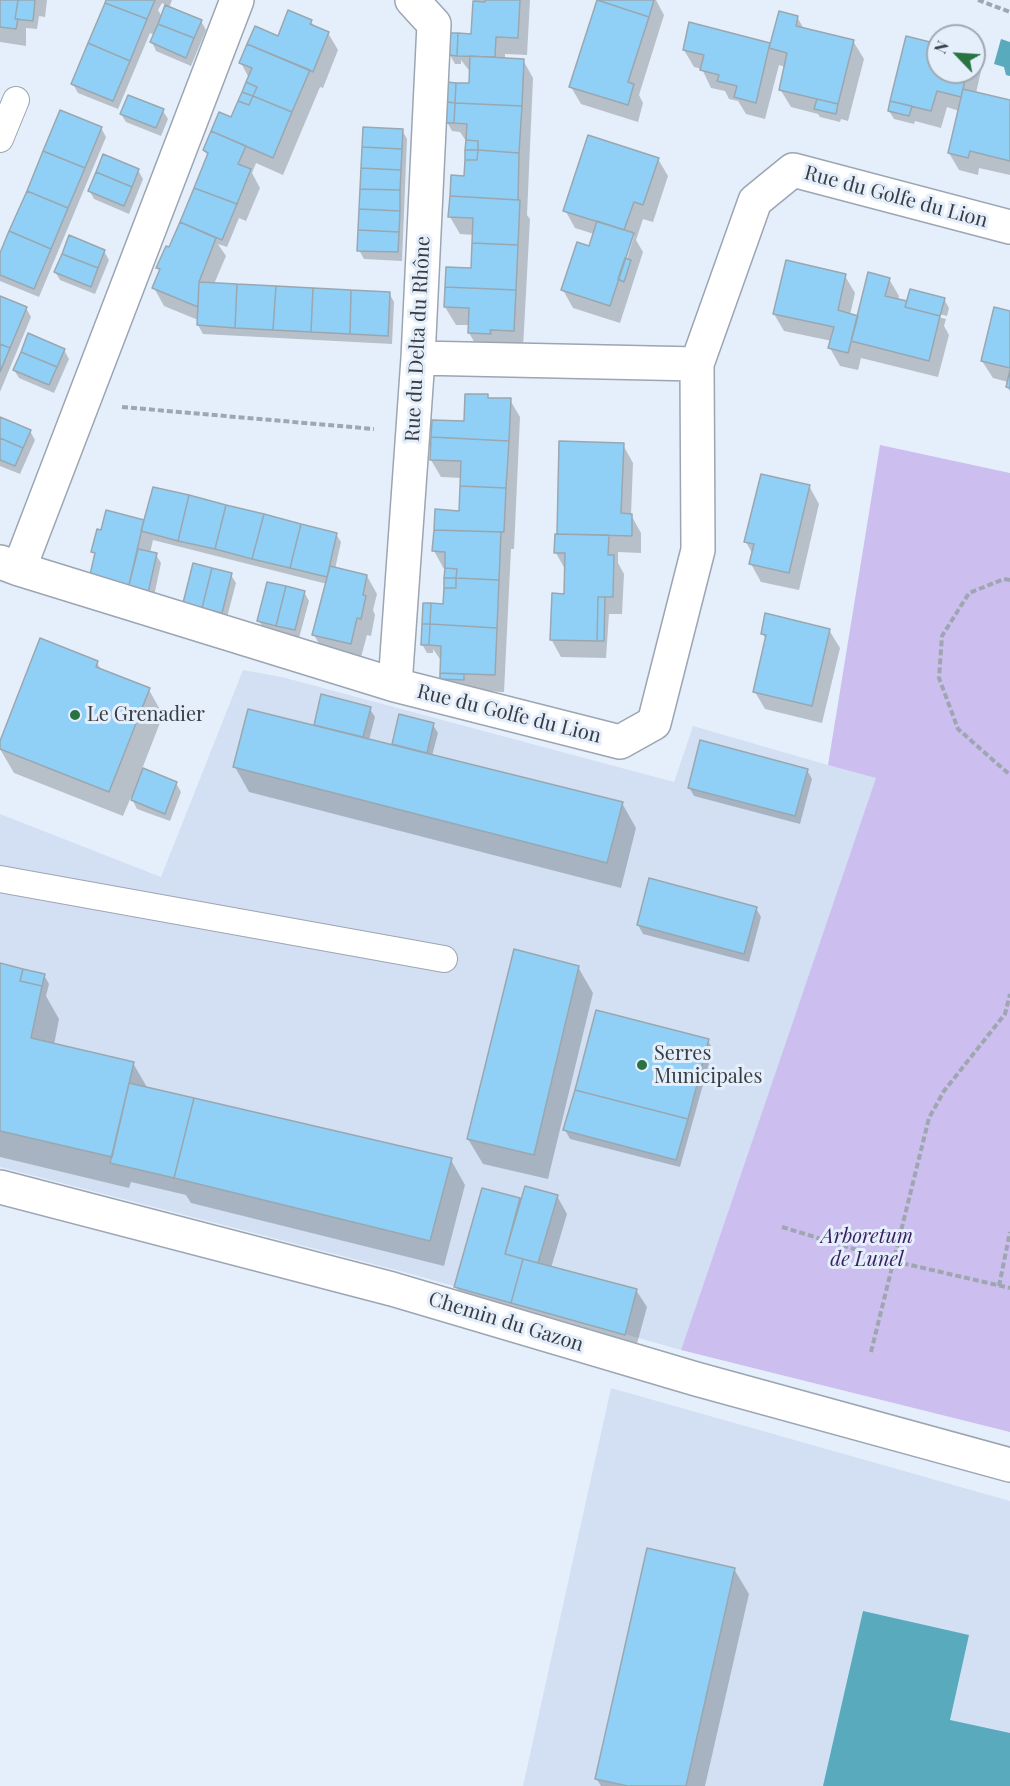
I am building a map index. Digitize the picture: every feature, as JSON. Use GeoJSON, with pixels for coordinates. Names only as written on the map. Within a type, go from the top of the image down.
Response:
{"type":"FeatureCollection","features":[{"type":"Feature","properties":{"kind":"street"},"geometry":{"type":"LineString","coordinates":[[9,565],[82,403],[237,0]]}},
{"type":"Feature","properties":{"kind":"street","name":"Rue du Delta du Rhône"},"geometry":{"type":"LineString","coordinates":[[395,685],[418,358],[434,24],[412,0]]}},
{"type":"Feature","properties":{"kind":"street","name":"Rue du Golfe du Lion"},"geometry":{"type":"LineString","coordinates":[[9,565],[395,685],[620,742],[654,723],[698,550],[697,364],[755,201],[793,170],[1010,227]]}},
{"type":"Feature","properties":{"kind":"street"},"geometry":{"type":"LineString","coordinates":[[418,358],[697,364]]}},
{"type":"Feature","properties":{"kind":"street","name":"Chemin du Gazon"},"geometry":{"type":"LineString","coordinates":[[0,1187],[392,1289],[696,1379],[1010,1465]]}},
{"type":"Feature","properties":{"kind":"lane"},"geometry":{"type":"LineString","coordinates":[[0,139],[16,100]]}},
{"type":"Feature","properties":{"kind":"lane"},"geometry":{"type":"LineString","coordinates":[[0,879],[444,959]]}},
{"type":"Feature","properties":{"kind":"path"},"geometry":{"type":"LineString","coordinates":[[978,0],[1010,12]]}},
{"type":"Feature","properties":{"kind":"path"},"geometry":{"type":"LineString","coordinates":[[82,403],[413,432]]}},
{"type":"Feature","properties":{"kind":"path"},"geometry":{"type":"LineString","coordinates":[[1010,580],[1004,579],[969,593],[942,636],[939,678],[957,729],[1010,775]]}},
{"type":"Feature","properties":{"kind":"path"},"geometry":{"type":"LineString","coordinates":[[871,1352],[929,1118],[944,1091],[1005,1014],[1010,994]]}},
{"type":"Feature","properties":{"kind":"path"},"geometry":{"type":"LineString","coordinates":[[782,1227],[893,1260],[1010,1288]]}},
{"type":"Feature","properties":{"kind":"path"},"geometry":{"type":"LineString","coordinates":[[999,1286],[1010,1232]]}},
{"type":"Feature","properties":{"kind":"shaded area"},"geometry":{"type":"Polygon","coordinates":[[[243,670],[282,677],[674,782],[693,726],[877,777],[681,1350],[404,1272],[0,1167],[0,814],[161,877],[243,670]]]}},
{"type":"Feature","properties":{"kind":"shaded area"},"geometry":{"type":"Polygon","coordinates":[[[611,1388],[1010,1501],[1010,1786],[523,1786],[611,1388]]]}},
{"type":"Feature","properties":{"kind":"green space","name":"Arboretum de Lunel"},"geometry":{"type":"Polygon","coordinates":[[[880,445],[1010,473],[1010,1432],[681,1350],[876,778],[828,765],[880,445]]]}},
{"type":"Feature","properties":{"kind":"water"},"geometry":{"type":"Polygon","coordinates":[[[1001,39],[1010,42],[1010,76],[1006,75],[1004,67],[994,64],[1001,39]]]}},
{"type":"Feature","properties":{"kind":"water"},"geometry":{"type":"Polygon","coordinates":[[[863,1611],[969,1635],[950,1720],[1010,1733],[1010,1786],[823,1786],[863,1611]]]}},
{"type":"Feature","properties":{"kind":"building"},"geometry":{"type":"Polygon","coordinates":[[[0,0],[18,0],[16,29],[0,27],[0,0]]]}},
{"type":"Feature","properties":{"kind":"building"},"geometry":{"type":"Polygon","coordinates":[[[18,0],[35,0],[33,21],[15,19],[18,0]]]}},
{"type":"Feature","properties":{"kind":"building"},"geometry":{"type":"Polygon","coordinates":[[[106,0],[155,0],[147,19],[105,3],[106,0]]]}},
{"type":"Feature","properties":{"kind":"building"},"geometry":{"type":"Polygon","coordinates":[[[485,0],[520,0],[518,38],[496,37],[495,57],[457,56],[458,33],[471,34],[473,1],[485,2],[485,0]]]}},
{"type":"Feature","properties":{"kind":"building"},"geometry":{"type":"Polygon","coordinates":[[[597,0],[649,17],[628,82],[634,84],[628,105],[569,87],[597,0]]]}},
{"type":"Feature","properties":{"kind":"building"},"geometry":{"type":"Polygon","coordinates":[[[597,0],[654,0],[649,17],[597,0]]]}},
{"type":"Feature","properties":{"kind":"building"},"geometry":{"type":"Polygon","coordinates":[[[105,3],[147,19],[130,61],[88,43],[105,3]]]}},
{"type":"Feature","properties":{"kind":"building"},"geometry":{"type":"Polygon","coordinates":[[[165,5],[202,20],[194,38],[158,24],[165,5]]]}},
{"type":"Feature","properties":{"kind":"building"},"geometry":{"type":"Polygon","coordinates":[[[288,10],[312,20],[310,24],[329,32],[313,72],[247,44],[255,26],[278,36],[288,10]]]}},
{"type":"Feature","properties":{"kind":"building"},"geometry":{"type":"Polygon","coordinates":[[[779,11],[798,16],[796,26],[854,40],[838,104],[779,90],[787,53],[769,48],[779,11]]]}},
{"type":"Feature","properties":{"kind":"building"},"geometry":{"type":"Polygon","coordinates":[[[689,22],[770,43],[756,103],[734,97],[737,86],[717,81],[719,75],[700,70],[704,55],[683,50],[689,22]]]}},
{"type":"Feature","properties":{"kind":"building"},"geometry":{"type":"Polygon","coordinates":[[[158,24],[194,38],[186,58],[150,42],[158,24]]]}},
{"type":"Feature","properties":{"kind":"building"},"geometry":{"type":"Polygon","coordinates":[[[450,33],[458,33],[457,56],[449,55],[450,33]]]}},
{"type":"Feature","properties":{"kind":"building"},"geometry":{"type":"Polygon","coordinates":[[[906,36],[926,41],[926,84],[964,84],[961,97],[937,91],[931,111],[890,101],[906,36]]]}},
{"type":"Feature","properties":{"kind":"building"},"geometry":{"type":"Polygon","coordinates":[[[88,43],[130,61],[113,101],[71,84],[88,43]]]}},
{"type":"Feature","properties":{"kind":"building"},"geometry":{"type":"Polygon","coordinates":[[[247,44],[310,70],[292,112],[253,96],[257,87],[246,82],[252,68],[239,63],[247,44]]]}},
{"type":"Feature","properties":{"kind":"building"},"geometry":{"type":"Polygon","coordinates":[[[470,56],[524,59],[522,106],[455,103],[456,83],[469,83],[470,56]]]}},
{"type":"Feature","properties":{"kind":"building"},"geometry":{"type":"Polygon","coordinates":[[[246,82],[257,87],[253,96],[242,92],[246,82]]]}},
{"type":"Feature","properties":{"kind":"building"},"geometry":{"type":"Polygon","coordinates":[[[447,82],[456,83],[455,103],[447,102],[447,82]]]}},
{"type":"Feature","properties":{"kind":"building"},"geometry":{"type":"Polygon","coordinates":[[[963,89],[1010,100],[1010,161],[970,151],[968,158],[948,153],[963,89]]]}},
{"type":"Feature","properties":{"kind":"building"},"geometry":{"type":"Polygon","coordinates":[[[242,92],[253,96],[249,105],[238,101],[242,92]]]}},
{"type":"Feature","properties":{"kind":"building"},"geometry":{"type":"Polygon","coordinates":[[[128,95],[164,109],[156,128],[120,114],[128,95]]]}},
{"type":"Feature","properties":{"kind":"building"},"geometry":{"type":"Polygon","coordinates":[[[253,96],[292,112],[273,158],[211,131],[219,112],[231,117],[238,101],[249,105],[253,96]]]}},
{"type":"Feature","properties":{"kind":"building"},"geometry":{"type":"Polygon","coordinates":[[[817,99],[838,104],[836,114],[814,109],[817,99]]]}},
{"type":"Feature","properties":{"kind":"building"},"geometry":{"type":"Polygon","coordinates":[[[890,101],[912,106],[909,116],[888,111],[890,101]]]}},
{"type":"Feature","properties":{"kind":"building"},"geometry":{"type":"Polygon","coordinates":[[[447,102],[455,103],[454,123],[446,123],[447,102]]]}},
{"type":"Feature","properties":{"kind":"building"},"geometry":{"type":"Polygon","coordinates":[[[455,103],[522,106],[519,153],[478,150],[478,141],[466,140],[467,124],[454,123],[455,103]]]}},
{"type":"Feature","properties":{"kind":"building"},"geometry":{"type":"Polygon","coordinates":[[[60,110],[102,127],[85,168],[43,151],[60,110]]]}},
{"type":"Feature","properties":{"kind":"building"},"geometry":{"type":"Polygon","coordinates":[[[363,127],[403,129],[402,149],[362,147],[363,127]]]}},
{"type":"Feature","properties":{"kind":"building"},"geometry":{"type":"Polygon","coordinates":[[[211,131],[246,146],[238,164],[251,169],[237,204],[194,188],[208,153],[203,150],[211,131]]]}},
{"type":"Feature","properties":{"kind":"building"},"geometry":{"type":"Polygon","coordinates":[[[588,135],[659,158],[643,205],[634,202],[624,230],[563,211],[588,135]]]}},
{"type":"Feature","properties":{"kind":"building"},"geometry":{"type":"Polygon","coordinates":[[[466,140],[478,141],[478,150],[465,150],[466,140]]]}},
{"type":"Feature","properties":{"kind":"building"},"geometry":{"type":"Polygon","coordinates":[[[362,147],[402,149],[401,170],[361,168],[362,147]]]}},
{"type":"Feature","properties":{"kind":"building"},"geometry":{"type":"Polygon","coordinates":[[[465,150],[478,150],[477,160],[465,160],[465,150]]]}},
{"type":"Feature","properties":{"kind":"building"},"geometry":{"type":"Polygon","coordinates":[[[478,150],[519,153],[518,200],[450,196],[451,175],[464,176],[465,160],[477,160],[478,150]]]}},
{"type":"Feature","properties":{"kind":"building"},"geometry":{"type":"Polygon","coordinates":[[[43,151],[85,168],[68,208],[27,191],[43,151]]]}},
{"type":"Feature","properties":{"kind":"building"},"geometry":{"type":"Polygon","coordinates":[[[103,154],[139,169],[132,187],[96,172],[103,154]]]}},
{"type":"Feature","properties":{"kind":"building"},"geometry":{"type":"Polygon","coordinates":[[[361,168],[401,170],[400,190],[360,189],[361,168]]]}},
{"type":"Feature","properties":{"kind":"building"},"geometry":{"type":"Polygon","coordinates":[[[96,172],[132,187],[124,206],[88,191],[96,172]]]}},
{"type":"Feature","properties":{"kind":"building"},"geometry":{"type":"Polygon","coordinates":[[[194,188],[237,204],[222,240],[180,222],[194,188]]]}},
{"type":"Feature","properties":{"kind":"building"},"geometry":{"type":"Polygon","coordinates":[[[360,189],[400,190],[400,211],[359,209],[360,189]]]}},
{"type":"Feature","properties":{"kind":"building"},"geometry":{"type":"Polygon","coordinates":[[[27,191],[68,208],[51,249],[9,231],[27,191]]]}},
{"type":"Feature","properties":{"kind":"building"},"geometry":{"type":"Polygon","coordinates":[[[450,196],[520,200],[518,245],[472,243],[473,218],[448,217],[450,196]]]}},
{"type":"Feature","properties":{"kind":"building"},"geometry":{"type":"Polygon","coordinates":[[[359,209],[400,211],[399,232],[358,230],[359,209]]]}},
{"type":"Feature","properties":{"kind":"building"},"geometry":{"type":"Polygon","coordinates":[[[597,221],[634,233],[610,306],[561,290],[577,242],[589,246],[597,221]]]}},
{"type":"Feature","properties":{"kind":"building"},"geometry":{"type":"Polygon","coordinates":[[[180,222],[216,238],[199,282],[198,307],[152,288],[160,269],[156,268],[166,246],[169,247],[180,222]]]}},
{"type":"Feature","properties":{"kind":"building"},"geometry":{"type":"Polygon","coordinates":[[[358,230],[399,232],[398,252],[357,251],[358,230]]]}},
{"type":"Feature","properties":{"kind":"building"},"geometry":{"type":"Polygon","coordinates":[[[9,231],[51,249],[34,289],[0,275],[0,253],[9,231]]]}},
{"type":"Feature","properties":{"kind":"building"},"geometry":{"type":"Polygon","coordinates":[[[69,235],[105,250],[98,268],[62,254],[69,235]]]}},
{"type":"Feature","properties":{"kind":"building"},"geometry":{"type":"Polygon","coordinates":[[[472,243],[518,245],[516,290],[445,287],[446,267],[471,268],[472,243]]]}},
{"type":"Feature","properties":{"kind":"building"},"geometry":{"type":"Polygon","coordinates":[[[62,254],[98,268],[91,287],[54,272],[62,254]]]}},
{"type":"Feature","properties":{"kind":"building"},"geometry":{"type":"Polygon","coordinates":[[[625,258],[631,260],[624,282],[618,279],[625,258]]]}},
{"type":"Feature","properties":{"kind":"building"},"geometry":{"type":"Polygon","coordinates":[[[786,260],[846,274],[838,310],[858,316],[848,353],[828,348],[834,327],[773,314],[786,260]]]}},
{"type":"Feature","properties":{"kind":"building"},"geometry":{"type":"Polygon","coordinates":[[[868,272],[890,278],[885,296],[907,301],[905,307],[940,316],[929,361],[851,341],[868,272]]]}},
{"type":"Feature","properties":{"kind":"building"},"geometry":{"type":"Polygon","coordinates":[[[199,282],[237,284],[235,328],[197,325],[199,282]]]}},
{"type":"Feature","properties":{"kind":"building"},"geometry":{"type":"Polygon","coordinates":[[[237,284],[276,286],[273,330],[235,328],[237,284]]]}},
{"type":"Feature","properties":{"kind":"building"},"geometry":{"type":"Polygon","coordinates":[[[276,286],[313,288],[311,332],[273,330],[276,286]]]}},
{"type":"Feature","properties":{"kind":"building"},"geometry":{"type":"Polygon","coordinates":[[[445,287],[516,290],[514,331],[490,330],[491,334],[468,333],[469,308],[444,307],[445,287]]]}},
{"type":"Feature","properties":{"kind":"building"},"geometry":{"type":"Polygon","coordinates":[[[313,288],[351,290],[350,334],[311,332],[313,288]]]}},
{"type":"Feature","properties":{"kind":"building"},"geometry":{"type":"Polygon","coordinates":[[[910,289],[945,298],[940,316],[905,307],[910,289]]]}},
{"type":"Feature","properties":{"kind":"building"},"geometry":{"type":"Polygon","coordinates":[[[351,290],[390,292],[388,336],[350,334],[351,290]]]}},
{"type":"Feature","properties":{"kind":"building"},"geometry":{"type":"Polygon","coordinates":[[[0,296],[27,307],[10,348],[0,344],[0,296]]]}},
{"type":"Feature","properties":{"kind":"building"},"geometry":{"type":"Polygon","coordinates":[[[994,307],[1010,311],[1010,368],[981,361],[994,307]]]}},
{"type":"Feature","properties":{"kind":"building"},"geometry":{"type":"Polygon","coordinates":[[[28,333],[65,349],[57,367],[21,352],[28,333]]]}},
{"type":"Feature","properties":{"kind":"building"},"geometry":{"type":"Polygon","coordinates":[[[0,344],[10,348],[0,372],[0,344]]]}},
{"type":"Feature","properties":{"kind":"building"},"geometry":{"type":"Polygon","coordinates":[[[21,352],[57,367],[49,385],[13,370],[21,352]]]}},
{"type":"Feature","properties":{"kind":"building"},"geometry":{"type":"Polygon","coordinates":[[[1010,370],[1010,388],[1006,387],[1010,370]]]}},
{"type":"Feature","properties":{"kind":"building"},"geometry":{"type":"Polygon","coordinates":[[[465,394],[488,394],[488,398],[511,398],[509,441],[431,437],[432,420],[464,421],[465,394]]]}},
{"type":"Feature","properties":{"kind":"building"},"geometry":{"type":"Polygon","coordinates":[[[0,417],[31,430],[23,448],[0,438],[0,417]]]}},
{"type":"Feature","properties":{"kind":"building"},"geometry":{"type":"Polygon","coordinates":[[[431,437],[509,441],[506,488],[460,486],[461,461],[430,460],[431,437]]]}},
{"type":"Feature","properties":{"kind":"building"},"geometry":{"type":"Polygon","coordinates":[[[0,438],[23,448],[15,466],[0,460],[0,438]]]}},
{"type":"Feature","properties":{"kind":"building"},"geometry":{"type":"Polygon","coordinates":[[[559,441],[624,443],[621,513],[632,514],[632,536],[557,534],[559,441]]]}},
{"type":"Feature","properties":{"kind":"building"},"geometry":{"type":"Polygon","coordinates":[[[761,474],[810,485],[789,573],[749,564],[754,544],[744,542],[761,474]]]}},
{"type":"Feature","properties":{"kind":"building"},"geometry":{"type":"Polygon","coordinates":[[[460,486],[506,488],[504,532],[434,530],[435,509],[459,511],[460,486]]]}},
{"type":"Feature","properties":{"kind":"building"},"geometry":{"type":"Polygon","coordinates":[[[153,487],[189,495],[178,541],[141,531],[153,487]]]}},
{"type":"Feature","properties":{"kind":"building"},"geometry":{"type":"Polygon","coordinates":[[[189,495],[226,505],[215,549],[178,541],[189,495]]]}},
{"type":"Feature","properties":{"kind":"building"},"geometry":{"type":"Polygon","coordinates":[[[226,505],[264,514],[252,559],[215,549],[226,505]]]}},
{"type":"Feature","properties":{"kind":"building"},"geometry":{"type":"Polygon","coordinates":[[[106,510],[144,520],[128,589],[89,579],[95,553],[91,552],[97,529],[101,530],[106,510]]]}},
{"type":"Feature","properties":{"kind":"building"},"geometry":{"type":"Polygon","coordinates":[[[264,514],[301,524],[290,568],[252,559],[264,514]]]}},
{"type":"Feature","properties":{"kind":"building"},"geometry":{"type":"Polygon","coordinates":[[[301,524],[337,533],[327,577],[290,568],[301,524]]]}},
{"type":"Feature","properties":{"kind":"building"},"geometry":{"type":"Polygon","coordinates":[[[434,530],[501,532],[499,580],[456,578],[457,569],[445,568],[445,552],[432,551],[434,530]]]}},
{"type":"Feature","properties":{"kind":"building"},"geometry":{"type":"Polygon","coordinates":[[[555,534],[609,535],[608,555],[614,555],[613,597],[598,597],[597,641],[550,640],[552,593],[564,594],[565,553],[554,553],[555,534]]]}},
{"type":"Feature","properties":{"kind":"building"},"geometry":{"type":"Polygon","coordinates":[[[138,549],[157,553],[148,593],[128,589],[138,549]]]}},
{"type":"Feature","properties":{"kind":"building"},"geometry":{"type":"Polygon","coordinates":[[[193,563],[212,568],[202,608],[183,603],[193,563]]]}},
{"type":"Feature","properties":{"kind":"building"},"geometry":{"type":"Polygon","coordinates":[[[330,566],[367,575],[363,595],[366,596],[361,619],[357,618],[351,644],[312,635],[330,566]]]}},
{"type":"Feature","properties":{"kind":"building"},"geometry":{"type":"Polygon","coordinates":[[[212,568],[232,573],[222,613],[202,608],[212,568]]]}},
{"type":"Feature","properties":{"kind":"building"},"geometry":{"type":"Polygon","coordinates":[[[445,568],[457,569],[456,578],[444,578],[445,568]]]}},
{"type":"Feature","properties":{"kind":"building"},"geometry":{"type":"Polygon","coordinates":[[[444,578],[456,578],[456,588],[444,588],[444,578]]]}},
{"type":"Feature","properties":{"kind":"building"},"geometry":{"type":"Polygon","coordinates":[[[456,578],[499,580],[497,628],[430,624],[431,603],[443,604],[444,588],[456,588],[456,578]]]}},
{"type":"Feature","properties":{"kind":"building"},"geometry":{"type":"Polygon","coordinates":[[[267,582],[286,586],[276,626],[257,621],[267,582]]]}},
{"type":"Feature","properties":{"kind":"building"},"geometry":{"type":"Polygon","coordinates":[[[286,586],[305,591],[295,630],[276,626],[286,586]]]}},
{"type":"Feature","properties":{"kind":"building"},"geometry":{"type":"Polygon","coordinates":[[[598,597],[605,597],[604,641],[597,641],[598,597]]]}},
{"type":"Feature","properties":{"kind":"building"},"geometry":{"type":"Polygon","coordinates":[[[423,603],[431,603],[430,624],[422,624],[423,603]]]}},
{"type":"Feature","properties":{"kind":"building"},"geometry":{"type":"Polygon","coordinates":[[[765,613],[830,629],[812,706],[753,692],[766,635],[761,634],[765,613]]]}},
{"type":"Feature","properties":{"kind":"building"},"geometry":{"type":"Polygon","coordinates":[[[422,624],[430,624],[429,645],[421,645],[422,624]]]}},
{"type":"Feature","properties":{"kind":"building"},"geometry":{"type":"Polygon","coordinates":[[[430,624],[497,628],[495,675],[440,673],[441,646],[429,645],[430,624]]]}},
{"type":"Feature","properties":{"kind":"building","name":"Le Grenadier"},"geometry":{"type":"Polygon","coordinates":[[[40,638],[98,661],[96,667],[150,688],[109,792],[0,749],[0,741],[40,638]]]}},
{"type":"Feature","properties":{"kind":"building"},"geometry":{"type":"Polygon","coordinates":[[[440,673],[464,674],[464,680],[440,679],[440,673]]]}},
{"type":"Feature","properties":{"kind":"building"},"geometry":{"type":"Polygon","coordinates":[[[321,694],[371,707],[363,737],[314,725],[321,694]]]}},
{"type":"Feature","properties":{"kind":"building"},"geometry":{"type":"Polygon","coordinates":[[[248,709],[623,802],[607,863],[233,767],[248,709]]]}},
{"type":"Feature","properties":{"kind":"building"},"geometry":{"type":"Polygon","coordinates":[[[399,714],[434,723],[427,753],[392,744],[399,714]]]}},
{"type":"Feature","properties":{"kind":"building"},"geometry":{"type":"Polygon","coordinates":[[[700,740],[808,769],[795,816],[688,788],[700,740]]]}},
{"type":"Feature","properties":{"kind":"building"},"geometry":{"type":"Polygon","coordinates":[[[143,768],[177,782],[165,814],[131,800],[143,768]]]}},
{"type":"Feature","properties":{"kind":"building"},"geometry":{"type":"Polygon","coordinates":[[[649,878],[757,907],[744,954],[637,925],[649,878]]]}},
{"type":"Feature","properties":{"kind":"building"},"geometry":{"type":"Polygon","coordinates":[[[514,949],[579,966],[534,1155],[467,1139],[514,949]]]}},
{"type":"Feature","properties":{"kind":"building"},"geometry":{"type":"Polygon","coordinates":[[[0,963],[23,969],[20,981],[42,986],[31,1038],[134,1062],[112,1157],[0,1131],[0,963]]]}},
{"type":"Feature","properties":{"kind":"building"},"geometry":{"type":"Polygon","coordinates":[[[23,969],[45,974],[42,986],[20,981],[23,969]]]}},
{"type":"Feature","properties":{"kind":"building","name":"Serres Municipales"},"geometry":{"type":"Polygon","coordinates":[[[596,1010],[709,1039],[688,1119],[575,1090],[596,1010]]]}},
{"type":"Feature","properties":{"kind":"building"},"geometry":{"type":"Polygon","coordinates":[[[129,1083],[194,1098],[174,1178],[110,1163],[129,1083]]]}},
{"type":"Feature","properties":{"kind":"building","name":"Serres Municipales"},"geometry":{"type":"Polygon","coordinates":[[[575,1090],[688,1119],[676,1160],[563,1130],[575,1090]]]}},
{"type":"Feature","properties":{"kind":"building"},"geometry":{"type":"Polygon","coordinates":[[[194,1098],[452,1158],[430,1241],[174,1178],[194,1098]]]}},
{"type":"Feature","properties":{"kind":"building"},"geometry":{"type":"Polygon","coordinates":[[[525,1186],[558,1195],[538,1263],[505,1254],[525,1186]]]}},
{"type":"Feature","properties":{"kind":"building"},"geometry":{"type":"Polygon","coordinates":[[[482,1188],[520,1198],[505,1254],[523,1259],[511,1303],[454,1287],[482,1188]]]}},
{"type":"Feature","properties":{"kind":"building"},"geometry":{"type":"Polygon","coordinates":[[[523,1259],[637,1289],[625,1335],[511,1303],[523,1259]]]}},
{"type":"Feature","properties":{"kind":"building"},"geometry":{"type":"Polygon","coordinates":[[[647,1548],[735,1568],[686,1786],[628,1786],[595,1779],[647,1548]]]}},
{"type":"Feature","properties":{"kind":"place","name":"Le Grenadier"},"geometry":{"type":"Point","coordinates":[75,715]}},
{"type":"Feature","properties":{"kind":"place","name":"Serres Municipales"},"geometry":{"type":"Point","coordinates":[642,1065]}}]}
